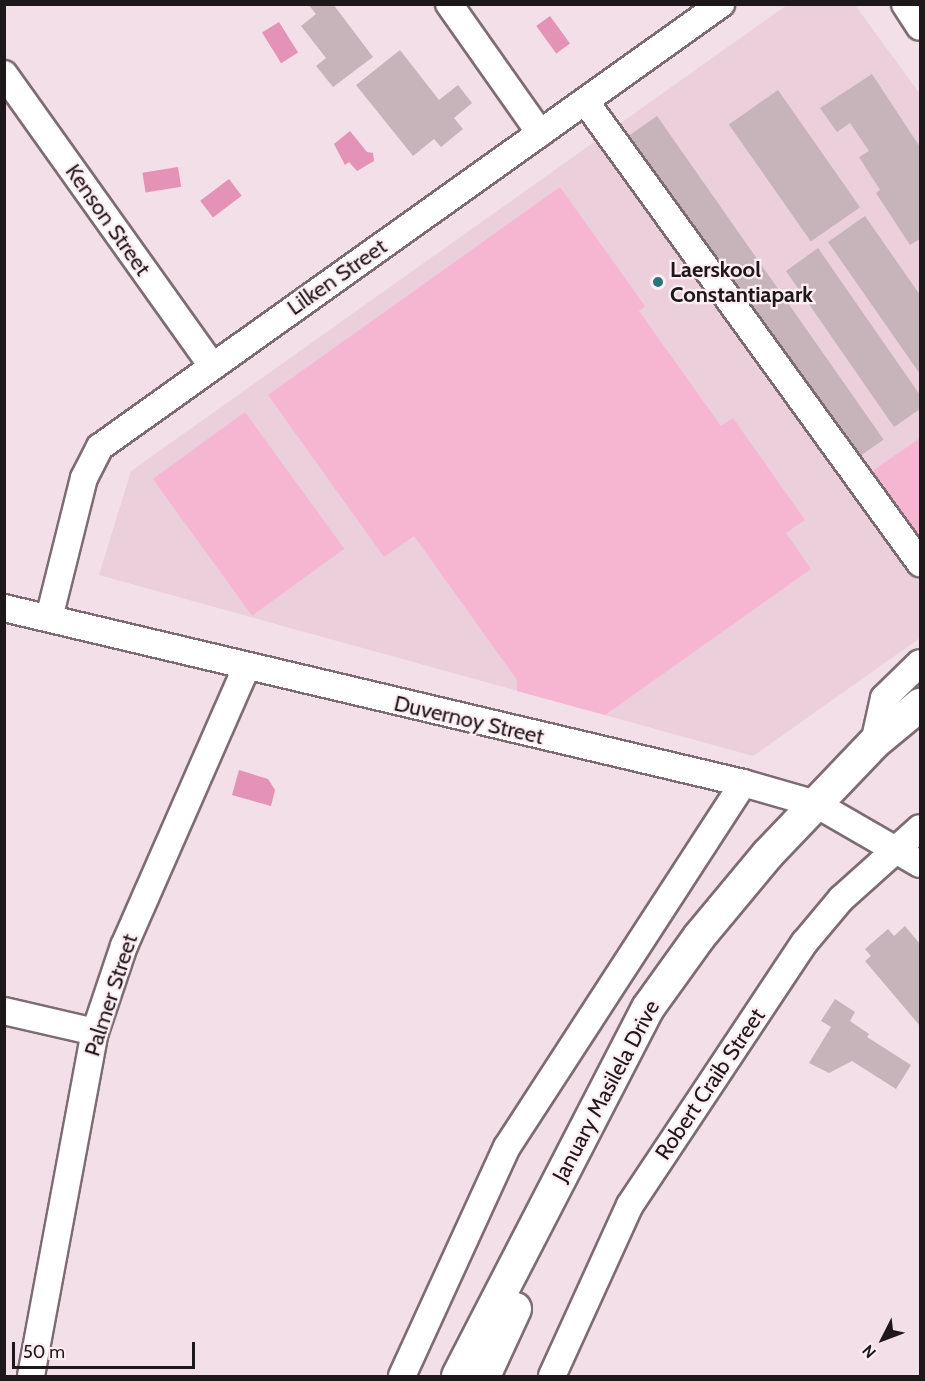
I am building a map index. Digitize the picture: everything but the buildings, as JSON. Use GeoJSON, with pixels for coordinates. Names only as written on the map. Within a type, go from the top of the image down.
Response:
{"type":"FeatureCollection","features":[{"type":"Feature","properties":{"kind":"main road","name":"January Masilela Drive"},"geometry":{"type":"LineString","coordinates":[[484,1377],[580,1168],[642,1053],[715,948],[874,743],[921,705]]}},
{"type":"Feature","properties":{"kind":"main road","name":"January Masilela Drive"},"geometry":{"type":"LineString","coordinates":[[458,1377],[648,1008],[730,897],[822,808],[921,727]]}},
{"type":"Feature","properties":{"kind":"street"},"geometry":{"type":"LineString","coordinates":[[449,4],[540,133]]}},
{"type":"Feature","properties":{"kind":"street","name":"Lilken Street"},"geometry":{"type":"LineString","coordinates":[[49,618],[91,460],[114,435],[721,4]]}},
{"type":"Feature","properties":{"kind":"street"},"geometry":{"type":"LineString","coordinates":[[905,4],[921,27]]}},
{"type":"Feature","properties":{"kind":"street","name":"Kenson Street"},"geometry":{"type":"LineString","coordinates":[[4,74],[212,366]]}},
{"type":"Feature","properties":{"kind":"street"},"geometry":{"type":"LineString","coordinates":[[585,101],[890,526],[921,563]]}},
{"type":"Feature","properties":{"kind":"street","name":"Duvernoy Street"},"geometry":{"type":"LineString","coordinates":[[4,608],[246,668],[743,783],[822,808],[921,864]]}},
{"type":"Feature","properties":{"kind":"street"},"geometry":{"type":"LineString","coordinates":[[874,743],[884,698],[921,663]]}},
{"type":"Feature","properties":{"kind":"street","name":"Palmer Street"},"geometry":{"type":"LineString","coordinates":[[31,1377],[95,1032],[124,946],[246,668]]}},
{"type":"Feature","properties":{"kind":"street"},"geometry":{"type":"LineString","coordinates":[[402,1377],[507,1147],[743,783]]}},
{"type":"Feature","properties":{"kind":"street","name":"Robert Craib Street"},"geometry":{"type":"LineString","coordinates":[[552,1377],[615,1234],[646,1180],[805,942],[841,899],[921,828]]}},
{"type":"Feature","properties":{"kind":"street"},"geometry":{"type":"LineString","coordinates":[[4,1011],[95,1032]]}},
{"type":"Feature","properties":{"kind":"shaded area","name":"Laerskool Constantiapark"},"geometry":{"type":"Polygon","coordinates":[[[787,5],[855,5],[920,94],[920,638],[753,756],[99,575],[131,471],[787,5]]]}},
{"type":"Feature","properties":{"kind":"shaded area"},"geometry":{"type":"Polygon","coordinates":[[[550,16],[570,44],[556,53],[536,26],[550,16]]]}},
{"type":"Feature","properties":{"kind":"shaded area"},"geometry":{"type":"Polygon","coordinates":[[[279,22],[298,53],[281,63],[262,33],[279,22]]]}},
{"type":"Feature","properties":{"kind":"shaded area"},"geometry":{"type":"Polygon","coordinates":[[[350,131],[367,152],[373,153],[374,161],[357,171],[349,162],[345,165],[334,144],[350,131]]]}},
{"type":"Feature","properties":{"kind":"shaded area"},"geometry":{"type":"Polygon","coordinates":[[[178,167],[181,187],[146,192],[142,173],[178,167]]]}},
{"type":"Feature","properties":{"kind":"shaded area"},"geometry":{"type":"Polygon","coordinates":[[[229,179],[242,196],[213,217],[200,201],[229,179]]]}},
{"type":"Feature","properties":{"kind":"shaded area"},"geometry":{"type":"Polygon","coordinates":[[[560,187],[645,306],[639,311],[721,426],[733,418],[805,520],[786,533],[811,569],[605,715],[517,691],[517,680],[414,536],[384,557],[268,395],[560,187]]]}},
{"type":"Feature","properties":{"kind":"shaded area"},"geometry":{"type":"Polygon","coordinates":[[[245,412],[344,549],[252,616],[153,479],[245,412]]]}},
{"type":"Feature","properties":{"kind":"shaded area"},"geometry":{"type":"Polygon","coordinates":[[[920,438],[920,543],[871,472],[920,438]]]}},
{"type":"Feature","properties":{"kind":"shaded area"},"geometry":{"type":"Polygon","coordinates":[[[239,770],[268,779],[275,790],[271,806],[232,795],[239,770]]]}},
{"type":"Feature","properties":{"kind":"place","name":"Laerskool Constantiapark"},"geometry":{"type":"Point","coordinates":[658,282]}}]}
